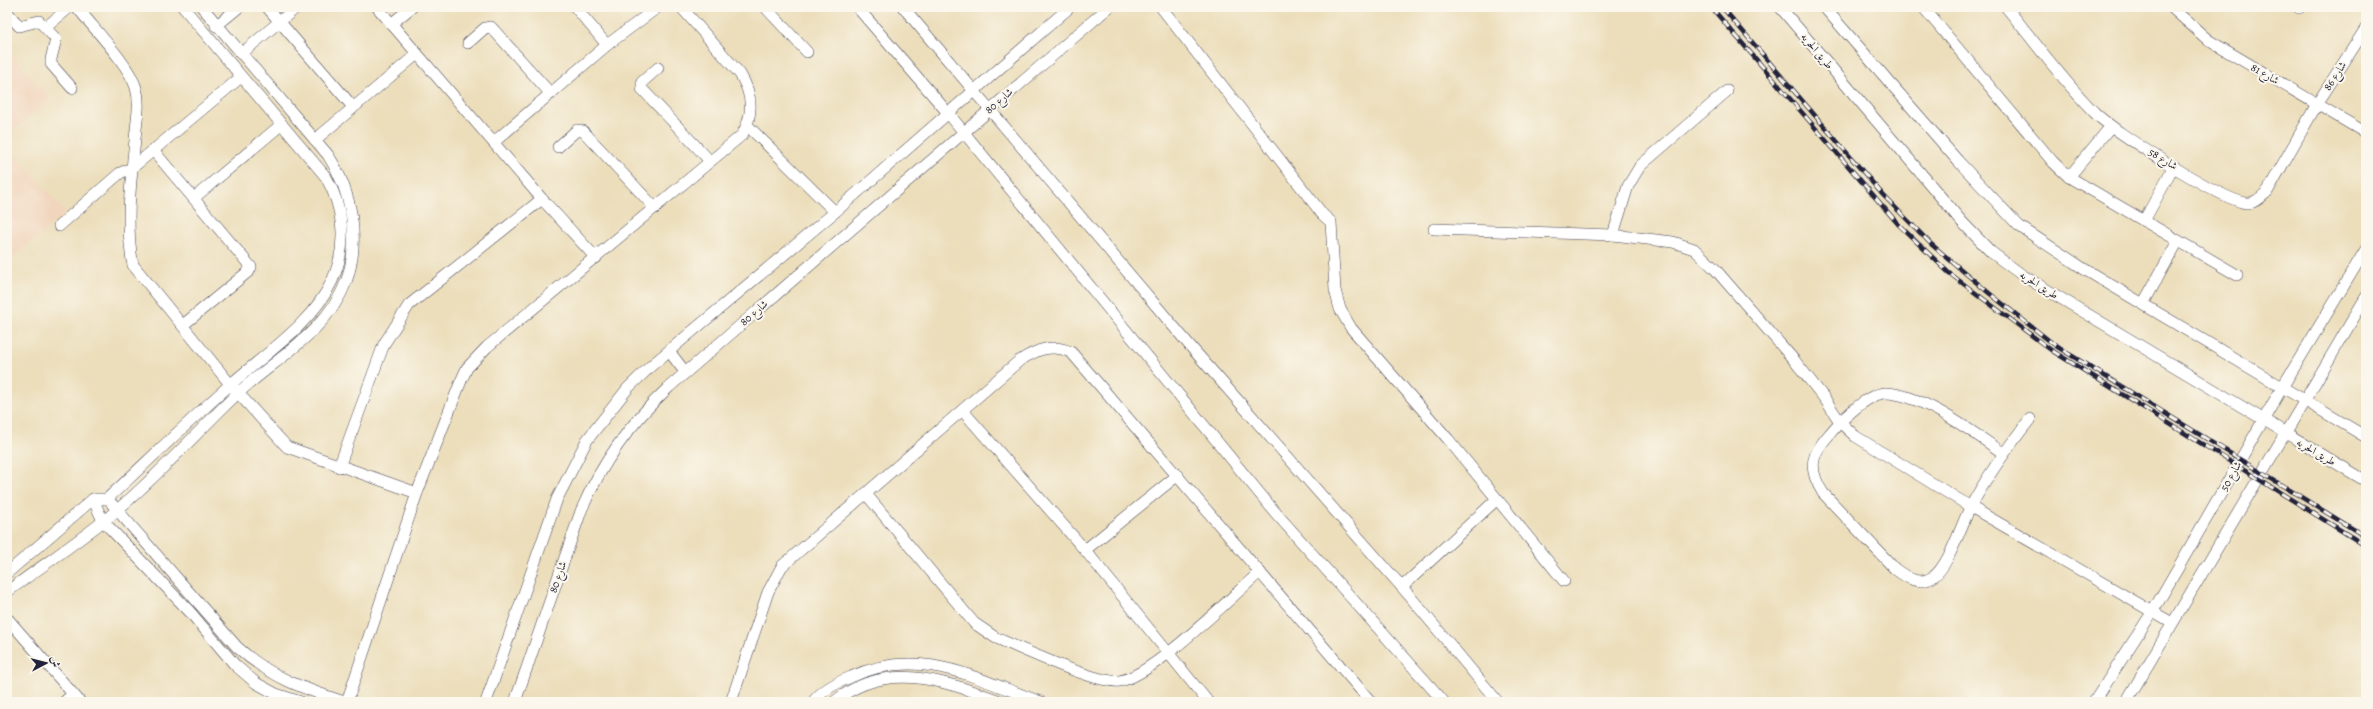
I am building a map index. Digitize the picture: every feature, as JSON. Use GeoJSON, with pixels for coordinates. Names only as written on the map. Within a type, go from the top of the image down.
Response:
{"type":"FeatureCollection","features":[{"type":"Feature","properties":{"kind":"street"},"geometry":{"type":"LineString","coordinates":[[46,27],[70,7]]}},
{"type":"Feature","properties":{"kind":"street"},"geometry":{"type":"LineString","coordinates":[[77,7],[125,67],[137,89],[138,101],[132,168],[130,244],[133,265],[230,384],[287,447],[339,467],[417,493]]}},
{"type":"Feature","properties":{"kind":"street"},"geometry":{"type":"LineString","coordinates":[[7,573],[93,499],[107,499],[230,384],[308,317],[326,293],[338,263],[342,228],[335,193],[326,177],[183,7]]}},
{"type":"Feature","properties":{"kind":"street"},"geometry":{"type":"LineString","coordinates":[[7,592],[117,510],[238,393],[314,329],[330,308],[345,283],[352,258],[353,233],[349,202],[340,173],[315,140],[216,26],[202,7]]}},
{"type":"Feature","properties":{"kind":"street"},"geometry":{"type":"LineString","coordinates":[[216,26],[239,7]]}},
{"type":"Feature","properties":{"kind":"street"},"geometry":{"type":"LineString","coordinates":[[267,7],[353,107]]}},
{"type":"Feature","properties":{"kind":"street"},"geometry":{"type":"LineString","coordinates":[[241,54],[297,7]]}},
{"type":"Feature","properties":{"kind":"street"},"geometry":{"type":"LineString","coordinates":[[377,7],[542,199],[596,258]]}},
{"type":"Feature","properties":{"kind":"street"},"geometry":{"type":"LineString","coordinates":[[391,24],[412,7]]}},
{"type":"Feature","properties":{"kind":"street"},"geometry":{"type":"LineString","coordinates":[[575,7],[607,45]]}},
{"type":"Feature","properties":{"kind":"street"},"geometry":{"type":"LineString","coordinates":[[494,142],[607,45],[658,7]]}},
{"type":"Feature","properties":{"kind":"street"},"geometry":{"type":"LineString","coordinates":[[107,499],[237,648],[254,663],[293,684],[345,702],[417,493],[467,368],[487,347],[596,258],[742,135],[747,126],[751,106],[747,86],[740,74],[681,7]]}},
{"type":"Feature","properties":{"kind":"street"},"geometry":{"type":"LineString","coordinates":[[765,7],[807,52]]}},
{"type":"Feature","properties":{"kind":"street"},"geometry":{"type":"LineString","coordinates":[[857,7],[948,113],[962,133],[1274,511],[1444,702]]}},
{"type":"Feature","properties":{"kind":"street"},"geometry":{"type":"LineString","coordinates":[[903,7],[1181,335],[1402,587],[1498,702]]}},
{"type":"Feature","properties":{"kind":"street"},"geometry":{"type":"LineString","coordinates":[[486,702],[557,499],[571,469],[606,413],[628,388],[669,351],[834,212],[1070,7]]}},
{"type":"Feature","properties":{"kind":"street","name":"شارع 80"},"geometry":{"type":"LineString","coordinates":[[515,702],[581,511],[593,483],[626,431],[646,408],[686,372],[990,108],[1109,7]]}},
{"type":"Feature","properties":{"kind":"street"},"geometry":{"type":"LineString","coordinates":[[1161,7],[1322,215],[1331,222],[1335,290],[1340,310],[1351,328],[1448,439],[1496,500],[1564,581]]}},
{"type":"Feature","properties":{"kind":"street","name":"طريق الحريه"},"geometry":{"type":"LineString","coordinates":[[1780,7],[1962,222],[1991,252],[2022,275],[2263,421],[2366,481]]}},
{"type":"Feature","properties":{"kind":"street"},"geometry":{"type":"LineString","coordinates":[[1824,7],[1958,161],[2019,226],[2084,270],[2283,386],[2366,437]]}},
{"type":"Feature","properties":{"kind":"street"},"geometry":{"type":"LineString","coordinates":[[1923,7],[2053,162],[2069,177],[2237,275]]}},
{"type":"Feature","properties":{"kind":"street","name":"شارع 58"},"geometry":{"type":"LineString","coordinates":[[2006,7],[2093,112],[2111,126],[2174,166],[2233,199],[2248,204],[2257,200],[2267,192],[2317,104]]}},
{"type":"Feature","properties":{"kind":"street","name":"شارع 81"},"geometry":{"type":"LineString","coordinates":[[2171,7],[2208,40],[2366,133]]}},
{"type":"Feature","properties":{"kind":"street"},"geometry":{"type":"LineString","coordinates":[[7,12],[19,26],[39,21],[46,27],[56,39],[50,59],[51,64],[72,88]]}},
{"type":"Feature","properties":{"kind":"street"},"geometry":{"type":"LineString","coordinates":[[468,43],[485,28],[491,27],[551,94]]}},
{"type":"Feature","properties":{"kind":"street","name":"شارع 86"},"geometry":{"type":"LineString","coordinates":[[2317,104],[2366,28]]}},
{"type":"Feature","properties":{"kind":"street"},"geometry":{"type":"LineString","coordinates":[[315,140],[417,54]]}},
{"type":"Feature","properties":{"kind":"street"},"geometry":{"type":"LineString","coordinates":[[658,68],[642,82],[642,89],[710,161]]}},
{"type":"Feature","properties":{"kind":"street"},"geometry":{"type":"LineString","coordinates":[[59,226],[120,173],[132,168],[241,77]]}},
{"type":"Feature","properties":{"kind":"street"},"geometry":{"type":"LineString","coordinates":[[1613,235],[1628,186],[1640,166],[1727,91]]}},
{"type":"Feature","properties":{"kind":"street"},"geometry":{"type":"LineString","coordinates":[[194,198],[282,124]]}},
{"type":"Feature","properties":{"kind":"street"},"geometry":{"type":"LineString","coordinates":[[747,126],[834,212]]}},
{"type":"Feature","properties":{"kind":"street"},"geometry":{"type":"LineString","coordinates":[[2069,177],[2111,126]]}},
{"type":"Feature","properties":{"kind":"street"},"geometry":{"type":"LineString","coordinates":[[558,147],[577,130],[583,131],[655,208]]}},
{"type":"Feature","properties":{"kind":"street"},"geometry":{"type":"LineString","coordinates":[[153,150],[251,267],[249,271],[183,325]]}},
{"type":"Feature","properties":{"kind":"street"},"geometry":{"type":"LineString","coordinates":[[2144,221],[2174,166]]}},
{"type":"Feature","properties":{"kind":"street"},"geometry":{"type":"LineString","coordinates":[[339,467],[384,344],[409,305],[542,199]]}},
{"type":"Feature","properties":{"kind":"street"},"geometry":{"type":"LineString","coordinates":[[1434,229],[1613,235],[1673,242],[1694,249],[1715,269],[1794,360],[1825,399],[1840,422],[1855,436],[1971,507],[2172,623]]}},
{"type":"Feature","properties":{"kind":"street"},"geometry":{"type":"LineString","coordinates":[[2143,304],[2178,241]]}},
{"type":"Feature","properties":{"kind":"street","name":"شارع 50"},"geometry":{"type":"LineString","coordinates":[[2094,702],[2153,611],[2283,386],[2366,249]]}},
{"type":"Feature","properties":{"kind":"street"},"geometry":{"type":"LineString","coordinates":[[2126,702],[2284,433],[2366,297]]}},
{"type":"Feature","properties":{"kind":"street"},"geometry":{"type":"LineString","coordinates":[[731,702],[768,592],[778,572],[793,556],[1019,361],[1034,351],[1053,347],[1063,348],[1071,352],[1371,702]]}},
{"type":"Feature","properties":{"kind":"street"},"geometry":{"type":"LineString","coordinates":[[669,351],[686,372]]}},
{"type":"Feature","properties":{"kind":"street"},"geometry":{"type":"LineString","coordinates":[[2003,453],[1956,420],[1916,401],[1885,393],[1875,395],[1840,422],[1826,437],[1814,456],[1815,479],[1828,498],[1895,569],[1906,578],[1916,581],[1926,581],[1934,576],[1942,567],[1971,507],[2003,453],[2030,419]]}},
{"type":"Feature","properties":{"kind":"street"},"geometry":{"type":"LineString","coordinates":[[962,411],[1085,550],[1208,702]]}},
{"type":"Feature","properties":{"kind":"street"},"geometry":{"type":"LineString","coordinates":[[1085,550],[1178,475]]}},
{"type":"Feature","properties":{"kind":"street"},"geometry":{"type":"LineString","coordinates":[[866,494],[974,623],[996,638],[1080,672],[1107,680],[1119,681],[1130,678],[1168,654],[1260,572]]}},
{"type":"Feature","properties":{"kind":"street"},"geometry":{"type":"LineString","coordinates":[[93,499],[103,521],[190,612],[235,665],[256,683],[276,694],[301,702]]}},
{"type":"Feature","properties":{"kind":"street"},"geometry":{"type":"LineString","coordinates":[[1402,587],[1496,500]]}},
{"type":"Feature","properties":{"kind":"street"},"geometry":{"type":"LineString","coordinates":[[7,618],[76,698],[64,702]]}},
{"type":"Feature","properties":{"kind":"street"},"geometry":{"type":"LineString","coordinates":[[813,702],[830,688],[858,673],[880,666],[903,662],[935,665],[1041,702]]}},
{"type":"Feature","properties":{"kind":"street"},"geometry":{"type":"LineString","coordinates":[[834,702],[844,694],[866,683],[888,677],[924,677],[999,701],[1000,687]]}},
{"type":"Feature","properties":{"kind":"shaded area"},"geometry":{"type":"Polygon","coordinates":[[[7,48],[50,99],[7,136],[7,48]]]}},
{"type":"Feature","properties":{"kind":"shaded area"},"geometry":{"type":"Polygon","coordinates":[[[7,144],[66,213],[7,263],[7,144]]]}},
{"type":"Feature","properties":{"kind":"railway"},"geometry":{"type":"LineString","coordinates":[[1711,7],[1899,225],[1949,273],[2051,350],[2366,546]]}},
{"type":"Feature","properties":{"kind":"railway"},"geometry":{"type":"LineString","coordinates":[[1722,7],[1883,195],[1931,244],[1989,293],[2056,346],[2366,537]]}}]}
